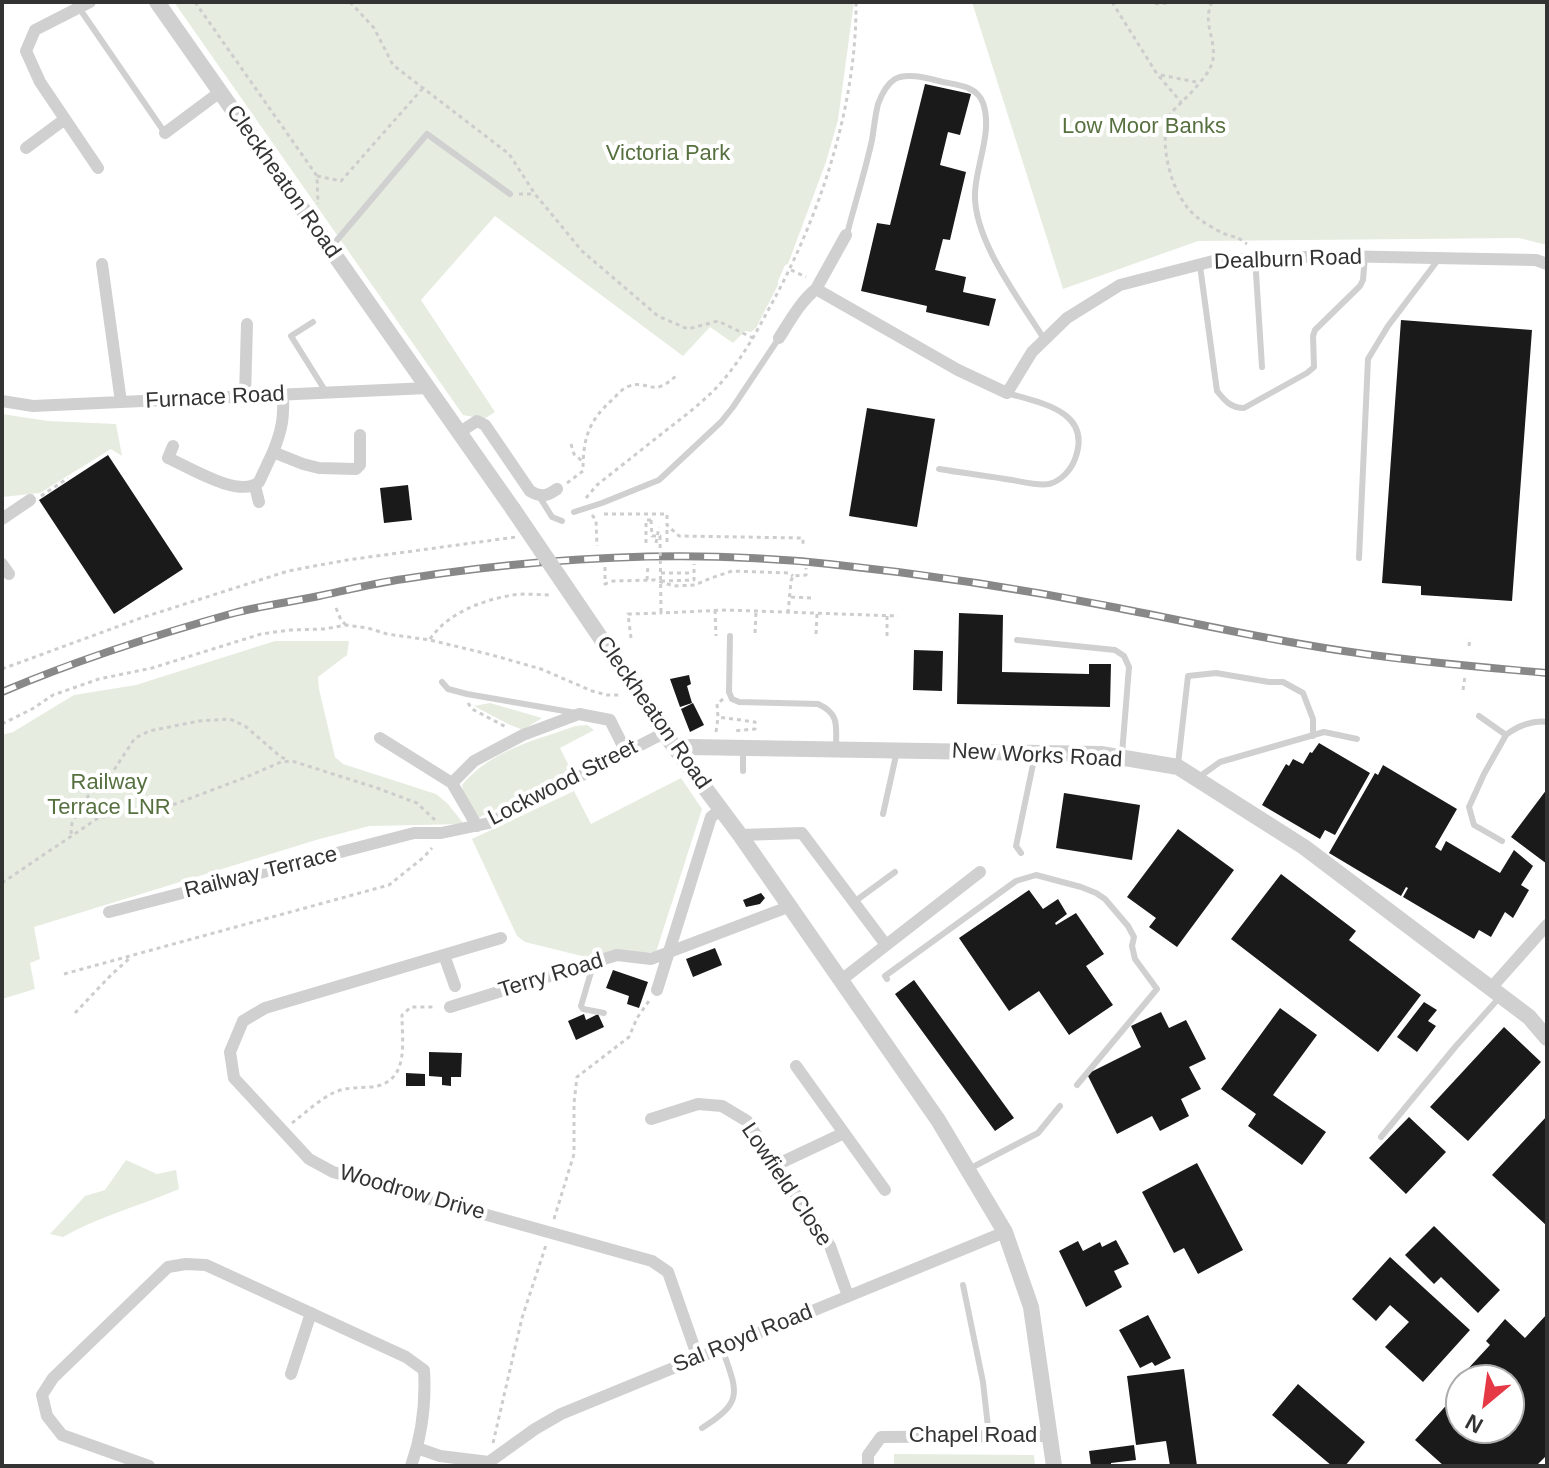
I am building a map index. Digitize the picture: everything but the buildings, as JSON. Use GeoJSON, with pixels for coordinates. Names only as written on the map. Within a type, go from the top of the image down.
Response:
{"type":"FeatureCollection","features":[{"type":"Feature","properties":{"kind":"street","name":"Cleckheaton Road"},"geometry":{"type":"LineString","coordinates":[[157,2],[460,432],[664,733],[740,835],[938,1120],[969,1170],[1005,1232],[1031,1307],[1054,1466]]}},
{"type":"Feature","properties":{"kind":"street"},"geometry":{"type":"LineString","coordinates":[[81,4],[35,30],[26,51],[40,82],[98,168]]}},
{"type":"Feature","properties":{"kind":"street"},"geometry":{"type":"LineString","coordinates":[[165,133],[220,92]]}},
{"type":"Feature","properties":{"kind":"street"},"geometry":{"type":"LineString","coordinates":[[26,148],[65,119]]}},
{"type":"Feature","properties":{"kind":"street"},"geometry":{"type":"LineString","coordinates":[[779,338],[798,308],[816,289],[846,235]]}},
{"type":"Feature","properties":{"kind":"street","name":"Dealburn Road"},"geometry":{"type":"LineString","coordinates":[[1007,393],[1032,352],[1067,318],[1120,285],[1199,264],[1257,258],[1365,256],[1536,260],[1547,264]]}},
{"type":"Feature","properties":{"kind":"street"},"geometry":{"type":"LineString","coordinates":[[102,264],[121,402]]}},
{"type":"Feature","properties":{"kind":"street"},"geometry":{"type":"LineString","coordinates":[[816,289],[958,370],[1007,393]]}},
{"type":"Feature","properties":{"kind":"street"},"geometry":{"type":"LineString","coordinates":[[245,396],[247,324]]}},
{"type":"Feature","properties":{"kind":"street","name":"Furnace Road"},"geometry":{"type":"LineString","coordinates":[[2,401],[33,406],[428,388]]}},
{"type":"Feature","properties":{"kind":"street"},"geometry":{"type":"LineString","coordinates":[[173,446],[168,458],[228,486],[255,486],[282,430],[283,394]]}},
{"type":"Feature","properties":{"kind":"street"},"geometry":{"type":"LineString","coordinates":[[460,432],[477,421],[485,425],[530,491],[539,496],[548,496],[557,489]]}},
{"type":"Feature","properties":{"kind":"street"},"geometry":{"type":"LineString","coordinates":[[273,452],[319,468],[356,469],[360,465],[360,435]]}},
{"type":"Feature","properties":{"kind":"street"},"geometry":{"type":"LineString","coordinates":[[255,486],[259,502]]}},
{"type":"Feature","properties":{"kind":"street"},"geometry":{"type":"LineString","coordinates":[[2,519],[30,500]]}},
{"type":"Feature","properties":{"kind":"street"},"geometry":{"type":"LineString","coordinates":[[452,783],[474,761],[523,735],[579,714],[610,720],[626,752]]}},
{"type":"Feature","properties":{"kind":"street","name":"Lockwood Street"},"geometry":{"type":"LineString","coordinates":[[414,833],[441,833],[489,823],[664,733]]}},
{"type":"Feature","properties":{"kind":"street"},"geometry":{"type":"LineString","coordinates":[[380,738],[452,783],[477,826]]}},
{"type":"Feature","properties":{"kind":"street","name":"New Works Road"},"geometry":{"type":"LineString","coordinates":[[678,752],[690,747],[1036,752],[1101,754],[1178,767],[1304,847],[1529,1017],[1547,1038]]}},
{"type":"Feature","properties":{"kind":"street"},"geometry":{"type":"LineString","coordinates":[[657,990],[711,817],[720,810]]}},
{"type":"Feature","properties":{"kind":"street","name":"Railway Terrace"},"geometry":{"type":"LineString","coordinates":[[109,912],[414,833]]}},
{"type":"Feature","properties":{"kind":"street"},"geometry":{"type":"LineString","coordinates":[[740,835],[802,833],[886,945]]}},
{"type":"Feature","properties":{"kind":"street"},"geometry":{"type":"LineString","coordinates":[[840,981],[980,872]]}},
{"type":"Feature","properties":{"kind":"street","name":"Terry Road"},"geometry":{"type":"LineString","coordinates":[[450,1007],[617,955],[651,959],[788,907]]}},
{"type":"Feature","properties":{"kind":"street"},"geometry":{"type":"LineString","coordinates":[[1496,992],[1547,925]]}},
{"type":"Feature","properties":{"kind":"street","name":"Woodrow Drive"},"geometry":{"type":"LineString","coordinates":[[501,938],[265,1008],[243,1021],[230,1052],[234,1078],[309,1159],[333,1172],[652,1261],[668,1272],[698,1358]]}},
{"type":"Feature","properties":{"kind":"street"},"geometry":{"type":"LineString","coordinates":[[444,955],[455,986]]}},
{"type":"Feature","properties":{"kind":"street"},"geometry":{"type":"LineString","coordinates":[[796,1066],[885,1190]]}},
{"type":"Feature","properties":{"kind":"street","name":"Lowfield Close"},"geometry":{"type":"LineString","coordinates":[[651,1119],[698,1104],[722,1106],[747,1121],[830,1246],[848,1296]]}},
{"type":"Feature","properties":{"kind":"street"},"geometry":{"type":"LineString","coordinates":[[776,1165],[844,1133]]}},
{"type":"Feature","properties":{"kind":"street","name":"Sal Royd Road"},"geometry":{"type":"LineString","coordinates":[[488,1464],[561,1414],[1005,1232]]}},
{"type":"Feature","properties":{"kind":"street"},"geometry":{"type":"LineString","coordinates":[[149,1466],[62,1435],[47,1416],[42,1395],[53,1378],[168,1267],[186,1264],[206,1265],[406,1357],[424,1370],[426,1395],[411,1466]]}},
{"type":"Feature","properties":{"kind":"street"},"geometry":{"type":"LineString","coordinates":[[291,1374],[311,1313]]}},
{"type":"Feature","properties":{"kind":"street","name":"Chapel Road"},"geometry":{"type":"LineString","coordinates":[[868,1466],[868,1455],[881,1437],[1050,1436]]}},
{"type":"Feature","properties":{"kind":"street"},"geometry":{"type":"LineString","coordinates":[[417,1448],[440,1456],[488,1464]]}},
{"type":"Feature","properties":{"kind":"lane"},"geometry":{"type":"LineString","coordinates":[[81,4],[165,133]]}},
{"type":"Feature","properties":{"kind":"lane"},"geometry":{"type":"LineString","coordinates":[[846,235],[879,104],[887,87],[905,76],[968,87],[978,94],[983,104],[986,125],[975,194],[979,225],[985,243],[1044,339]]}},
{"type":"Feature","properties":{"kind":"lane"},"geometry":{"type":"LineString","coordinates":[[330,249],[427,134],[510,194]]}},
{"type":"Feature","properties":{"kind":"lane"},"geometry":{"type":"LineString","coordinates":[[1199,264],[1217,391],[1226,403],[1244,408],[1314,367],[1315,330],[1360,286],[1365,256]]}},
{"type":"Feature","properties":{"kind":"lane"},"geometry":{"type":"LineString","coordinates":[[1257,258],[1262,367]]}},
{"type":"Feature","properties":{"kind":"lane"},"geometry":{"type":"LineString","coordinates":[[1359,558],[1368,359],[1409,296],[1440,258]]}},
{"type":"Feature","properties":{"kind":"lane"},"geometry":{"type":"LineString","coordinates":[[313,322],[291,336],[326,392]]}},
{"type":"Feature","properties":{"kind":"lane"},"geometry":{"type":"LineString","coordinates":[[574,512],[659,480],[721,422],[779,338]]}},
{"type":"Feature","properties":{"kind":"lane"},"geometry":{"type":"LineString","coordinates":[[939,469],[1050,484],[1063,477],[1072,467],[1077,452],[1077,436],[1075,425],[1068,416],[1053,406],[1007,393]]}},
{"type":"Feature","properties":{"kind":"lane"},"geometry":{"type":"LineString","coordinates":[[539,496],[552,517],[562,521]]}},
{"type":"Feature","properties":{"kind":"lane"},"geometry":{"type":"LineString","coordinates":[[730,636],[729,692],[732,699],[739,702],[818,704],[828,708],[836,720],[836,750]]}},
{"type":"Feature","properties":{"kind":"lane"},"geometry":{"type":"LineString","coordinates":[[1017,640],[1115,650],[1124,656],[1129,667],[1122,758]]}},
{"type":"Feature","properties":{"kind":"lane"},"geometry":{"type":"LineString","coordinates":[[1178,767],[1188,676],[1216,673],[1283,682],[1303,693],[1313,719],[1313,736]]}},
{"type":"Feature","properties":{"kind":"lane"},"geometry":{"type":"LineString","coordinates":[[442,682],[448,689],[467,694],[579,714]]}},
{"type":"Feature","properties":{"kind":"lane"},"geometry":{"type":"LineString","coordinates":[[1479,716],[1506,735]]}},
{"type":"Feature","properties":{"kind":"lane"},"geometry":{"type":"LineString","coordinates":[[1502,841],[1474,825],[1469,807],[1506,735],[1515,728],[1547,722]]}},
{"type":"Feature","properties":{"kind":"lane"},"geometry":{"type":"LineString","coordinates":[[1196,779],[1220,762],[1324,732],[1357,739]]}},
{"type":"Feature","properties":{"kind":"lane"},"geometry":{"type":"LineString","coordinates":[[743,748],[743,771]]}},
{"type":"Feature","properties":{"kind":"lane"},"geometry":{"type":"LineString","coordinates":[[883,814],[897,751]]}},
{"type":"Feature","properties":{"kind":"lane"},"geometry":{"type":"LineString","coordinates":[[1021,853],[1016,846],[1036,752]]}},
{"type":"Feature","properties":{"kind":"lane"},"geometry":{"type":"LineString","coordinates":[[854,902],[895,872]]}},
{"type":"Feature","properties":{"kind":"lane"},"geometry":{"type":"LineString","coordinates":[[887,979],[885,976],[1016,881],[1036,875],[1096,893],[1128,926],[1134,937],[1132,946],[1135,959],[1157,989],[1077,1085]]}},
{"type":"Feature","properties":{"kind":"lane"},"geometry":{"type":"LineString","coordinates":[[594,962],[581,1006],[604,1013]]}},
{"type":"Feature","properties":{"kind":"lane"},"geometry":{"type":"LineString","coordinates":[[1381,1137],[1496,992]]}},
{"type":"Feature","properties":{"kind":"lane"},"geometry":{"type":"LineString","coordinates":[[969,1170],[1038,1133],[1060,1106]]}},
{"type":"Feature","properties":{"kind":"lane"},"geometry":{"type":"LineString","coordinates":[[963,1285],[983,1382],[989,1436]]}},
{"type":"Feature","properties":{"kind":"lane"},"geometry":{"type":"LineString","coordinates":[[702,1428],[725,1413],[735,1390],[722,1348]]}},
{"type":"Feature","properties":{"kind":"path"},"geometry":{"type":"LineString","coordinates":[[195,2],[317,176],[341,181],[423,88]]}},
{"type":"Feature","properties":{"kind":"path"},"geometry":{"type":"LineString","coordinates":[[350,2],[374,28],[393,65],[509,154],[535,194],[582,251],[658,316],[688,329],[718,321],[753,338]]}},
{"type":"Feature","properties":{"kind":"path"},"geometry":{"type":"LineString","coordinates":[[574,512],[597,485],[710,394],[753,338],[790,269],[830,165],[843,120],[856,26],[856,2]]}},
{"type":"Feature","properties":{"kind":"path"},"geometry":{"type":"LineString","coordinates":[[1112,2],[1157,74],[1181,102]]}},
{"type":"Feature","properties":{"kind":"path"},"geometry":{"type":"LineString","coordinates":[[1147,2],[1173,2]]}},
{"type":"Feature","properties":{"kind":"path"},"geometry":{"type":"LineString","coordinates":[[1212,2],[1207,18],[1213,61],[1208,71],[1170,114],[1164,144],[1173,181],[1186,207],[1222,232],[1238,237]]}},
{"type":"Feature","properties":{"kind":"path"},"geometry":{"type":"LineString","coordinates":[[1157,74],[1199,82]]}},
{"type":"Feature","properties":{"kind":"path"},"geometry":{"type":"LineString","coordinates":[[510,194],[535,194]]}},
{"type":"Feature","properties":{"kind":"path"},"geometry":{"type":"LineString","coordinates":[[790,269],[805,276],[816,289]]}},
{"type":"Feature","properties":{"kind":"path"},"geometry":{"type":"LineString","coordinates":[[557,489],[583,471],[583,447],[590,425],[601,410],[626,387],[639,385],[657,389],[667,385],[678,374]]}},
{"type":"Feature","properties":{"kind":"path"},"geometry":{"type":"LineString","coordinates":[[571,444],[574,454],[583,462]]}},
{"type":"Feature","properties":{"kind":"path"},"geometry":{"type":"LineString","coordinates":[[30,500],[68,478]]}},
{"type":"Feature","properties":{"kind":"path"},"geometry":{"type":"LineString","coordinates":[[592,514],[667,514],[667,542]]}},
{"type":"Feature","properties":{"kind":"path"},"geometry":{"type":"LineString","coordinates":[[646,543],[646,520],[651,520],[652,536],[660,536]]}},
{"type":"Feature","properties":{"kind":"path"},"geometry":{"type":"LineString","coordinates":[[596,523],[597,546]]}},
{"type":"Feature","properties":{"kind":"path"},"geometry":{"type":"LineString","coordinates":[[667,525],[679,536],[803,538],[803,546]]}},
{"type":"Feature","properties":{"kind":"path"},"geometry":{"type":"LineString","coordinates":[[656,543],[659,527],[661,611]]}},
{"type":"Feature","properties":{"kind":"path"},"geometry":{"type":"LineString","coordinates":[[2,669],[141,618],[288,571],[347,560],[524,537]]}},
{"type":"Feature","properties":{"kind":"path"},"geometry":{"type":"LineString","coordinates":[[661,581],[694,580],[694,564]]}},
{"type":"Feature","properties":{"kind":"path"},"geometry":{"type":"LineString","coordinates":[[647,580],[648,565]]}},
{"type":"Feature","properties":{"kind":"path"},"geometry":{"type":"LineString","coordinates":[[605,567],[605,584],[655,580],[674,586],[695,585],[732,571],[789,573],[793,576],[806,575],[806,568]]}},
{"type":"Feature","properties":{"kind":"path"},"geometry":{"type":"LineString","coordinates":[[661,573],[694,573]]}},
{"type":"Feature","properties":{"kind":"path"},"geometry":{"type":"LineString","coordinates":[[788,613],[793,576]]}},
{"type":"Feature","properties":{"kind":"path"},"geometry":{"type":"LineString","coordinates":[[429,640],[437,628],[453,616],[480,604],[515,595],[552,595]]}},
{"type":"Feature","properties":{"kind":"path"},"geometry":{"type":"LineString","coordinates":[[790,597],[811,598]]}},
{"type":"Feature","properties":{"kind":"path"},"geometry":{"type":"LineString","coordinates":[[336,608],[346,625]]}},
{"type":"Feature","properties":{"kind":"path"},"geometry":{"type":"LineString","coordinates":[[715,610],[716,636]]}},
{"type":"Feature","properties":{"kind":"path"},"geometry":{"type":"LineString","coordinates":[[631,638],[628,614],[661,611],[898,616]]}},
{"type":"Feature","properties":{"kind":"path"},"geometry":{"type":"LineString","coordinates":[[755,633],[756,611]]}},
{"type":"Feature","properties":{"kind":"path"},"geometry":{"type":"LineString","coordinates":[[816,634],[817,614]]}},
{"type":"Feature","properties":{"kind":"path"},"geometry":{"type":"LineString","coordinates":[[887,615],[887,636]]}},
{"type":"Feature","properties":{"kind":"path"},"geometry":{"type":"LineString","coordinates":[[2,724],[53,695],[99,679],[152,668],[261,634],[346,625],[429,640],[541,669],[607,695],[624,695],[635,690]]}},
{"type":"Feature","properties":{"kind":"path"},"geometry":{"type":"LineString","coordinates":[[1469,646],[1470,638]]}},
{"type":"Feature","properties":{"kind":"path"},"geometry":{"type":"LineString","coordinates":[[1463,690],[1465,676]]}},
{"type":"Feature","properties":{"kind":"path"},"geometry":{"type":"LineString","coordinates":[[715,748],[717,704],[729,692]]}},
{"type":"Feature","properties":{"kind":"path"},"geometry":{"type":"LineString","coordinates":[[467,694],[472,709],[523,735]]}},
{"type":"Feature","properties":{"kind":"path"},"geometry":{"type":"LineString","coordinates":[[718,717],[755,722],[755,729],[729,731]]}},
{"type":"Feature","properties":{"kind":"path"},"geometry":{"type":"LineString","coordinates":[[64,974],[389,885],[424,857],[441,833],[435,820],[417,803],[281,757],[245,726],[230,719],[199,721],[149,731],[135,738],[106,782],[89,795],[80,807],[72,823],[71,836]]}},
{"type":"Feature","properties":{"kind":"path"},"geometry":{"type":"LineString","coordinates":[[2,883],[98,818],[175,804],[281,762],[292,761]]}},
{"type":"Feature","properties":{"kind":"path"},"geometry":{"type":"LineString","coordinates":[[75,1013],[133,956]]}},
{"type":"Feature","properties":{"kind":"path"},"geometry":{"type":"LineString","coordinates":[[488,1464],[522,1318],[574,1154],[577,1077],[629,1037],[637,1018],[657,990]]}},
{"type":"Feature","properties":{"kind":"path"},"geometry":{"type":"LineString","coordinates":[[282,1130],[333,1093],[391,1080],[402,1064],[402,1015],[411,1007],[450,1007]]}},
{"type":"Feature","properties":{"kind":"green space","name":"Victoria Park"},"geometry":{"type":"Polygon","coordinates":[[[174,2],[854,2],[838,120],[826,162],[788,264],[756,328],[751,332],[745,331],[733,343],[710,327],[683,356],[495,216],[421,300],[495,412],[484,419],[463,415],[174,2]]]}},
{"type":"Feature","properties":{"kind":"green space","name":"Low Moor Banks"},"geometry":{"type":"Polygon","coordinates":[[[972,2],[1547,2],[1547,245],[1519,238],[1198,241],[1063,289],[972,2]]]}},
{"type":"Feature","properties":{"kind":"green space"},"geometry":{"type":"Polygon","coordinates":[[[2,414],[48,421],[116,424],[122,456],[111,449],[40,493],[2,497],[2,414]]]}},
{"type":"Feature","properties":{"kind":"green space","name":"Railway Terrace LNR"},"geometry":{"type":"Polygon","coordinates":[[[275,641],[349,641],[347,655],[318,677],[335,757],[343,764],[436,794],[464,824],[369,826],[34,927],[40,959],[30,963],[35,989],[2,999],[2,735],[13,732],[74,695],[136,685],[275,641]]]}},
{"type":"Feature","properties":{"kind":"green space"},"geometry":{"type":"Polygon","coordinates":[[[490,703],[542,718],[523,730],[474,706],[490,703]]]}},
{"type":"Feature","properties":{"kind":"green space"},"geometry":{"type":"Polygon","coordinates":[[[587,725],[594,730],[560,748],[572,772],[478,818],[464,796],[462,785],[474,773],[515,748],[587,725]]]}},
{"type":"Feature","properties":{"kind":"green space"},"geometry":{"type":"Polygon","coordinates":[[[681,778],[702,809],[656,952],[590,958],[525,942],[517,936],[472,839],[574,791],[591,824],[681,778]]]}},
{"type":"Feature","properties":{"kind":"green space"},"geometry":{"type":"Polygon","coordinates":[[[126,1160],[157,1174],[176,1170],[179,1189],[63,1237],[50,1234],[85,1196],[105,1190],[126,1160]]]}},
{"type":"Feature","properties":{"kind":"green space"},"geometry":{"type":"Polygon","coordinates":[[[894,1454],[1034,1455],[1035,1466],[894,1466],[894,1454]]]}},
{"type":"Feature","properties":{"kind":"railway"},"geometry":{"type":"LineString","coordinates":[[2,692],[59,669],[204,621],[382,582],[510,565],[669,556],[776,559],[901,572],[1118,608],[1321,648],[1547,673]]}}]}
